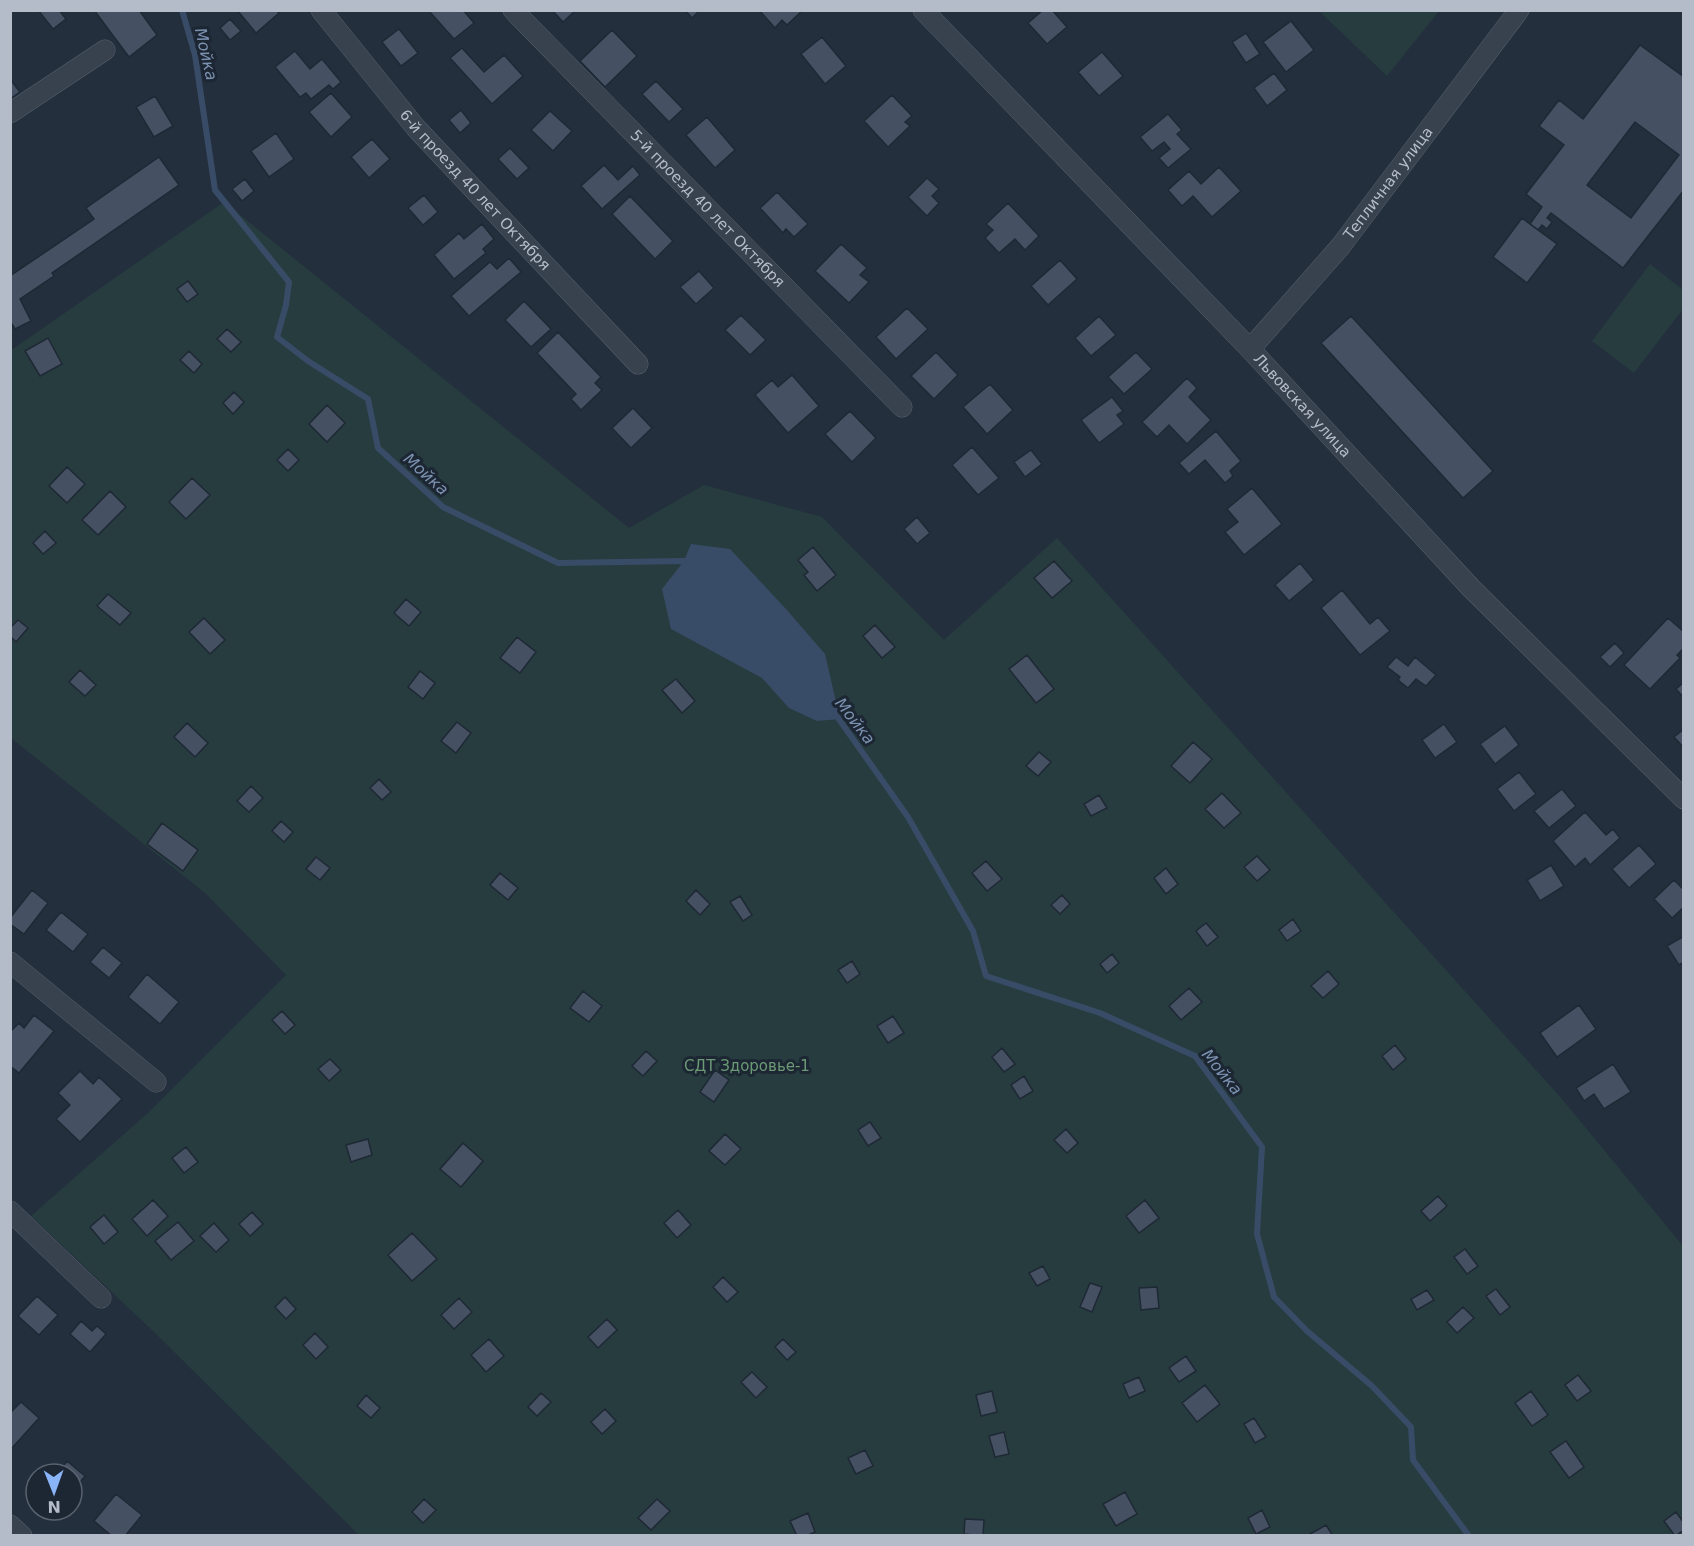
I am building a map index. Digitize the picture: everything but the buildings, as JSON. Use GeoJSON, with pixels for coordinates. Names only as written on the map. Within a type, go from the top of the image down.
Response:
{"type":"FeatureCollection","features":[{"type":"Feature","properties":{"kind":"street","name":"6-й проезд 40 лет Октября"},"geometry":{"type":"LineString","coordinates":[[321,10],[416,128],[638,364]]}},
{"type":"Feature","properties":{"kind":"street","name":"5-й проезд 40 лет Октября"},"geometry":{"type":"LineString","coordinates":[[513,10],[902,407]]}},
{"type":"Feature","properties":{"kind":"street","name":"Львовская улица"},"geometry":{"type":"LineString","coordinates":[[923,10],[1250,350],[1471,588],[1683,799]]}},
{"type":"Feature","properties":{"kind":"street","name":"Тепличная улица"},"geometry":{"type":"LineString","coordinates":[[1250,350],[1340,247],[1519,10]]}},
{"type":"Feature","properties":{"kind":"street"},"geometry":{"type":"LineString","coordinates":[[10,113],[105,50]]}},
{"type":"Feature","properties":{"kind":"street"},"geometry":{"type":"LineString","coordinates":[[10,962],[156,1082]]}},
{"type":"Feature","properties":{"kind":"street"},"geometry":{"type":"LineString","coordinates":[[10,1211],[101,1298]]}},
{"type":"Feature","properties":{"kind":"street"},"geometry":{"type":"LineString","coordinates":[[10,1525],[22,1536]]}},
{"type":"Feature","properties":{"kind":"green space"},"geometry":{"type":"Polygon","coordinates":[[[1319,11],[1439,11],[1387,76],[1319,11]]]}},
{"type":"Feature","properties":{"kind":"green space","name":"СДТ Здоровье-1"},"geometry":{"type":"Polygon","coordinates":[[[224,202],[629,528],[704,485],[822,517],[944,640],[1057,538],[1562,1099],[1683,1246],[1683,1535],[359,1535],[153,1331],[31,1216],[149,1112],[286,975],[205,893],[11,738],[10,351],[224,202]]]}},
{"type":"Feature","properties":{"kind":"green space"},"geometry":{"type":"Polygon","coordinates":[[[1650,264],[1683,290],[1683,309],[1634,373],[1592,341],[1650,264]]]}},
{"type":"Feature","properties":{"kind":"water"},"geometry":{"type":"Polygon","coordinates":[[[691,544],[730,549],[825,654],[840,719],[817,721],[789,708],[762,678],[671,629],[662,589],[684,561],[691,544]]]}},
{"type":"Feature","properties":{"kind":"waterway","name":"Мойка"},"geometry":{"type":"LineString","coordinates":[[182,10],[195,55],[215,190],[289,282],[286,305],[277,337],[308,361],[368,399],[378,448],[443,507],[558,563],[684,561],[690,566]]}},
{"type":"Feature","properties":{"kind":"waterway","name":"Мойка"},"geometry":{"type":"LineString","coordinates":[[836,715],[908,817],[973,931],[986,976],[1100,1013],[1195,1056],[1262,1147],[1257,1234],[1274,1297],[1307,1331],[1372,1386],[1411,1427],[1413,1460],[1469,1536]]}}]}
